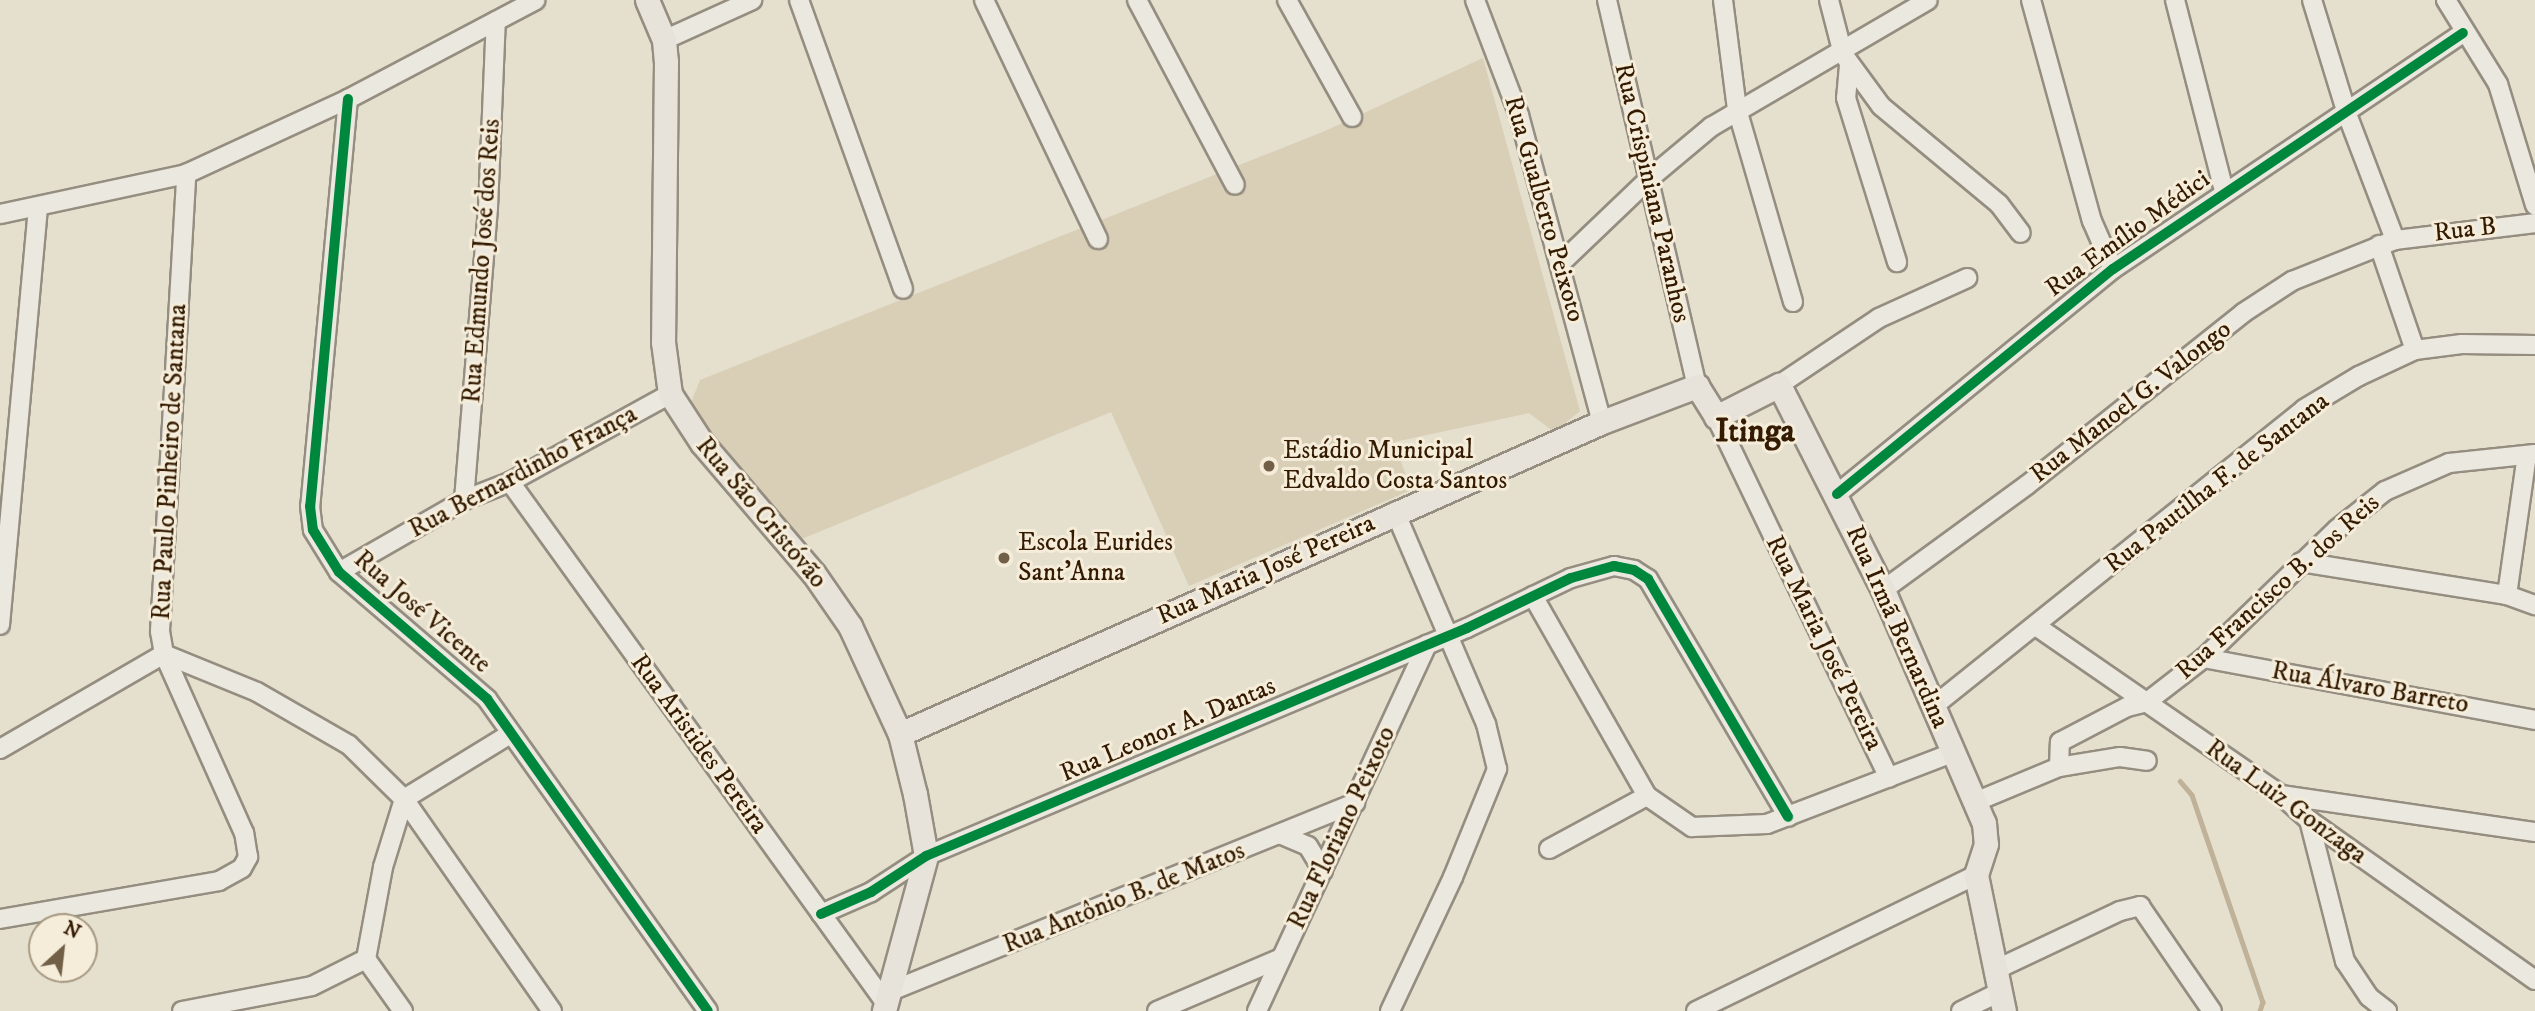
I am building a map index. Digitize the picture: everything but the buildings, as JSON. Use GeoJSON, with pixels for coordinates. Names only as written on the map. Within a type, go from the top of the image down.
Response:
{"type":"FeatureCollection","features":[{"type":"Feature","properties":{"kind":"main road","name":"Rua São Cristóvão"},"geometry":{"type":"LineString","coordinates":[[648,0],[664,40],[663,342],[670,394],[716,462],[833,601],[900,734],[926,856],[887,1002]]}},
{"type":"Feature","properties":{"kind":"main road","name":"Rua Irmã Bernardina"},"geometry":{"type":"LineString","coordinates":[[1779,385],[1837,494],[1883,590],[1935,705],[1952,753],[1975,803],[1987,833],[1976,875]]}},
{"type":"Feature","properties":{"kind":"main road"},"geometry":{"type":"LineString","coordinates":[[1716,417],[1779,385]]}},
{"type":"Feature","properties":{"kind":"main road","name":"Rua Maria José Pereira"},"geometry":{"type":"LineString","coordinates":[[900,734],[1602,422],[1697,386],[1716,417]]}},
{"type":"Feature","properties":{"kind":"main road"},"geometry":{"type":"LineString","coordinates":[[1976,875],[2000,991]]}},
{"type":"Feature","properties":{"kind":"street"},"geometry":{"type":"LineString","coordinates":[[0,214],[38,209],[186,174],[348,99],[536,0]]}},
{"type":"Feature","properties":{"kind":"street"},"geometry":{"type":"LineString","coordinates":[[664,40],[752,0]]}},
{"type":"Feature","properties":{"kind":"street"},"geometry":{"type":"LineString","coordinates":[[799,0],[903,289]]}},
{"type":"Feature","properties":{"kind":"street"},"geometry":{"type":"LineString","coordinates":[[984,0],[1098,239]]}},
{"type":"Feature","properties":{"kind":"street"},"geometry":{"type":"LineString","coordinates":[[1137,0],[1235,185]]}},
{"type":"Feature","properties":{"kind":"street"},"geometry":{"type":"LineString","coordinates":[[1287,0],[1352,117]]}},
{"type":"Feature","properties":{"kind":"street","name":"Rua Gualberto Peixoto"},"geometry":{"type":"LineString","coordinates":[[1475,0],[1519,115],[1602,422]]}},
{"type":"Feature","properties":{"kind":"street","name":"Rua Crispiniana Paranhos"},"geometry":{"type":"LineString","coordinates":[[1607,0],[1697,386]]}},
{"type":"Feature","properties":{"kind":"street"},"geometry":{"type":"LineString","coordinates":[[1723,0],[1737,109],[1793,302]]}},
{"type":"Feature","properties":{"kind":"street"},"geometry":{"type":"LineString","coordinates":[[1829,0],[1846,59],[1846,98],[1897,262]]}},
{"type":"Feature","properties":{"kind":"street"},"geometry":{"type":"LineString","coordinates":[[1561,263],[1650,178],[1737,109],[1846,59],[1898,9],[1928,0]]}},
{"type":"Feature","properties":{"kind":"street"},"geometry":{"type":"LineString","coordinates":[[2031,0],[2092,221],[2113,269]]}},
{"type":"Feature","properties":{"kind":"street"},"geometry":{"type":"LineString","coordinates":[[2175,0],[2224,191]]}},
{"type":"Feature","properties":{"kind":"street"},"geometry":{"type":"LineString","coordinates":[[2312,0],[2387,242],[2415,350]]}},
{"type":"Feature","properties":{"kind":"street"},"geometry":{"type":"LineString","coordinates":[[2446,0],[2463,33],[2498,84],[2535,205]]}},
{"type":"Feature","properties":{"kind":"street","name":"Rua Edmundo José dos Reis"},"geometry":{"type":"LineString","coordinates":[[464,500],[488,208],[496,21]]}},
{"type":"Feature","properties":{"kind":"street","name":"Rua Emílio Médici"},"geometry":{"type":"LineString","coordinates":[[1837,494],[2113,269],[2224,191],[2347,114],[2463,33]]}},
{"type":"Feature","properties":{"kind":"street"},"geometry":{"type":"LineString","coordinates":[[1846,59],[1892,119],[1988,194],[2021,233]]}},
{"type":"Feature","properties":{"kind":"street","name":"Rua José Vicente"},"geometry":{"type":"LineString","coordinates":[[348,99],[310,506],[320,546],[339,572],[474,684],[708,1011]]}},
{"type":"Feature","properties":{"kind":"street","name":"Rua Paulo Pinheiro de Santana"},"geometry":{"type":"LineString","coordinates":[[186,174],[159,612],[164,654],[220,675],[309,718],[349,745],[404,799],[552,1011]]}},
{"type":"Feature","properties":{"kind":"street"},"geometry":{"type":"LineString","coordinates":[[0,625],[38,209]]}},
{"type":"Feature","properties":{"kind":"street","name":"Rua B"},"geometry":{"type":"LineString","coordinates":[[2387,242],[2535,223]]}},
{"type":"Feature","properties":{"kind":"street","name":"Rua Manoel G. Valongo"},"geometry":{"type":"LineString","coordinates":[[1883,590],[1978,523],[2243,313],[2323,265],[2387,242]]}},
{"type":"Feature","properties":{"kind":"street"},"geometry":{"type":"LineString","coordinates":[[1779,385],[1880,318],[1967,278]]}},
{"type":"Feature","properties":{"kind":"street","name":"Rua Pautilha F. de Santana"},"geometry":{"type":"LineString","coordinates":[[1935,705],[2304,409],[2359,376],[2415,350],[2462,344],[2535,345]]}},
{"type":"Feature","properties":{"kind":"street","name":"Rua Bernardinho França"},"geometry":{"type":"LineString","coordinates":[[339,572],[464,500],[510,482],[670,394]]}},
{"type":"Feature","properties":{"kind":"street","name":"Rua Maria José Pereira"},"geometry":{"type":"LineString","coordinates":[[1716,417],[1889,778]]}},
{"type":"Feature","properties":{"kind":"street"},"geometry":{"type":"LineString","coordinates":[[2507,595],[2531,454]]}},
{"type":"Feature","properties":{"kind":"street","name":"Rua Francisco B. dos Reis"},"geometry":{"type":"LineString","coordinates":[[2059,767],[2060,742],[2127,707],[2147,702],[2204,658],[2301,562],[2369,502],[2414,475],[2449,463],[2531,454]]}},
{"type":"Feature","properties":{"kind":"street","name":"Rua Aristides Pereira"},"geometry":{"type":"LineString","coordinates":[[510,482],[887,1002]]}},
{"type":"Feature","properties":{"kind":"street"},"geometry":{"type":"LineString","coordinates":[[1390,1011],[1453,877],[1497,769],[1486,724],[1395,512]]}},
{"type":"Feature","properties":{"kind":"street"},"geometry":{"type":"LineString","coordinates":[[2301,562],[2507,595],[2535,605]]}},
{"type":"Feature","properties":{"kind":"street","name":"Rua Leonor A. Dantas"},"geometry":{"type":"LineString","coordinates":[[821,914],[871,892],[926,856],[1449,636],[1571,578],[1614,566],[1634,570],[1648,579],[1788,817]]}},
{"type":"Feature","properties":{"kind":"street"},"geometry":{"type":"LineString","coordinates":[[1533,596],[1647,796],[1692,827],[1748,827],[1788,817],[1952,753]]}},
{"type":"Feature","properties":{"kind":"street","name":"Rua Luiz Gonzaga"},"geometry":{"type":"LineString","coordinates":[[2036,626],[2281,795],[2309,820],[2535,980]]}},
{"type":"Feature","properties":{"kind":"street","name":"Rua Floriano Peixoto"},"geometry":{"type":"LineString","coordinates":[[1257,1011],[1427,645]]}},
{"type":"Feature","properties":{"kind":"street"},"geometry":{"type":"LineString","coordinates":[[0,749],[164,654],[244,834],[248,857],[242,868],[219,880],[0,919]]}},
{"type":"Feature","properties":{"kind":"street","name":"Rua Álvaro Barreto"},"geometry":{"type":"LineString","coordinates":[[2204,658],[2535,720]]}},
{"type":"Feature","properties":{"kind":"street"},"geometry":{"type":"LineString","coordinates":[[403,1011],[366,959],[383,867],[404,799],[510,734]]}},
{"type":"Feature","properties":{"kind":"street"},"geometry":{"type":"LineString","coordinates":[[1975,803],[2059,767],[2120,757],[2147,761]]}},
{"type":"Feature","properties":{"kind":"street"},"geometry":{"type":"LineString","coordinates":[[2281,795],[2535,832]]}},
{"type":"Feature","properties":{"kind":"street"},"geometry":{"type":"LineString","coordinates":[[1549,849],[1647,796]]}},
{"type":"Feature","properties":{"kind":"street","name":"Rua Antônio B. de Matos"},"geometry":{"type":"LineString","coordinates":[[887,1002],[1355,803]]}},
{"type":"Feature","properties":{"kind":"street"},"geometry":{"type":"LineString","coordinates":[[2309,820],[2345,961],[2369,997],[2387,1011]]}},
{"type":"Feature","properties":{"kind":"street"},"geometry":{"type":"LineString","coordinates":[[1282,835],[1308,846],[1323,872]]}},
{"type":"Feature","properties":{"kind":"street"},"geometry":{"type":"LineString","coordinates":[[1696,1011],[1976,875]]}},
{"type":"Feature","properties":{"kind":"street"},"geometry":{"type":"LineString","coordinates":[[1961,1011],[2000,991],[2120,911],[2140,906],[2212,1011]]}},
{"type":"Feature","properties":{"kind":"street"},"geometry":{"type":"LineString","coordinates":[[1157,1011],[1282,958]]}},
{"type":"Feature","properties":{"kind":"street"},"geometry":{"type":"LineString","coordinates":[[182,1011],[312,986],[366,959]]}},
{"type":"Feature","properties":{"kind":"shaded area"},"geometry":{"type":"Polygon","coordinates":[[[1483,58],[1580,411],[1554,432],[1529,413],[1394,442],[1411,490],[1189,586],[1111,412],[787,545],[684,420],[700,380],[1325,131],[1483,58]]]}},
{"type":"Feature","properties":{"kind":"waterway"},"geometry":{"type":"LineString","coordinates":[[2180,781],[2192,795],[2263,1002],[2260,1011]]}},
{"type":"Feature","properties":{"kind":"cycle path"},"geometry":{"type":"LineString","coordinates":[[1837,494],[2113,269],[2463,33]]}},
{"type":"Feature","properties":{"kind":"cycle path"},"geometry":{"type":"LineString","coordinates":[[348,99],[310,506],[313,530],[339,572],[487,699],[708,1011]]}},
{"type":"Feature","properties":{"kind":"cycle path"},"geometry":{"type":"LineString","coordinates":[[821,914],[871,892],[926,856],[1467,628],[1571,578],[1614,566],[1634,570],[1648,579],[1788,817]]}},
{"type":"Feature","properties":{"kind":"place","name":"Estádio Municipal Edvaldo Costa Santos"},"geometry":{"type":"Point","coordinates":[1269,466]}},
{"type":"Feature","properties":{"kind":"place","name":"Escola Eurides Sant'Anna"},"geometry":{"type":"Point","coordinates":[1004,558]}},
{"type":"Feature","properties":{"kind":"district","name":"Itinga"},"geometry":{"type":"Point","coordinates":[1755,432]}}]}
